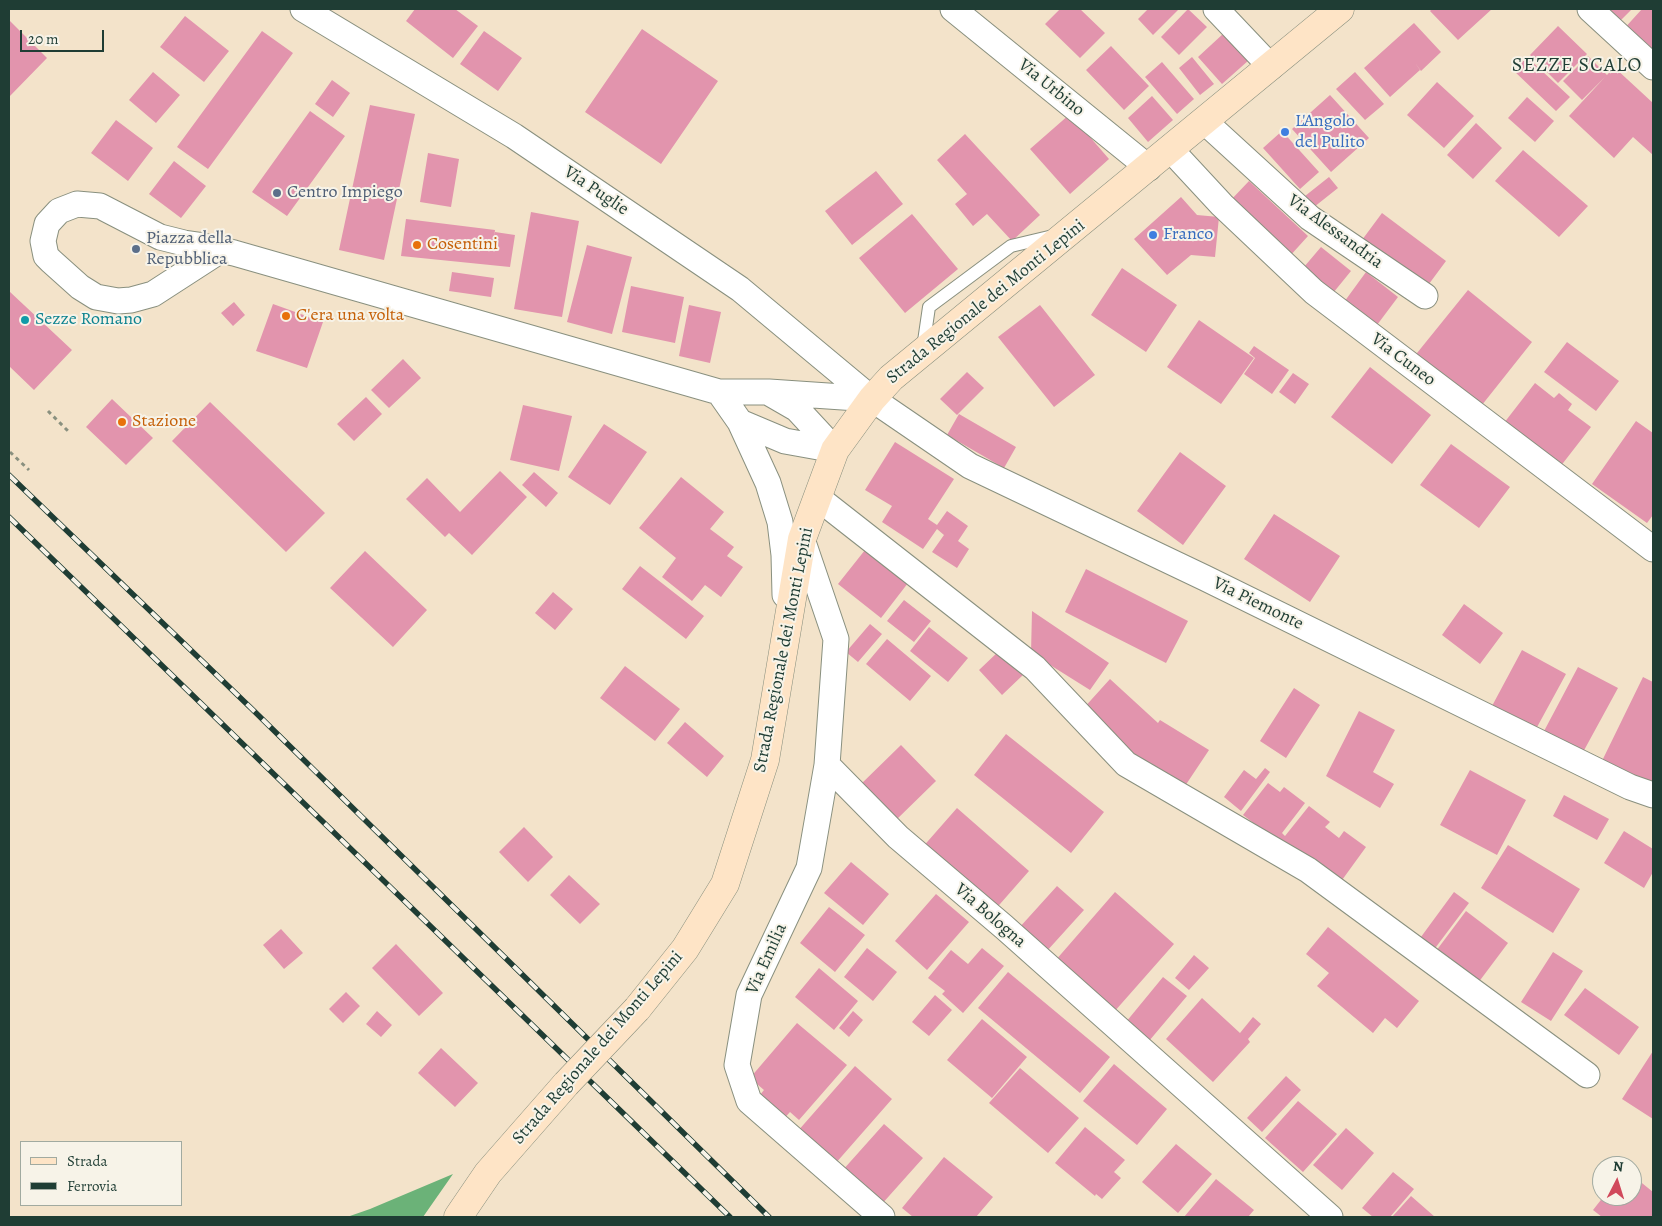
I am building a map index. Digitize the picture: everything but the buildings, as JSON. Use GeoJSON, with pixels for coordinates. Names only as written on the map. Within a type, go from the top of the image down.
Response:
{"type":"FeatureCollection","features":[{"type":"Feature","properties":{"kind":"street","name":"Via Puglie"},"geometry":{"type":"LineString","coordinates":[[303,9],[514,136],[732,283],[872,398]]}},
{"type":"Feature","properties":{"kind":"street","name":"Via Urbino"},"geometry":{"type":"LineString","coordinates":[[953,9],[1149,168]]}},
{"type":"Feature","properties":{"kind":"street"},"geometry":{"type":"LineString","coordinates":[[1216,9],[1271,67]]}},
{"type":"Feature","properties":{"kind":"street","name":"Strada Regionale dei Monti Lepini"},"geometry":{"type":"LineString","coordinates":[[458,1217],[488,1173],[566,1084],[637,1009],[685,949],[725,884],[765,760],[802,539],[835,450],[872,398],[891,378],[1171,150],[1340,9]]}},
{"type":"Feature","properties":{"kind":"street"},"geometry":{"type":"LineString","coordinates":[[1590,9],[1653,67]]}},
{"type":"Feature","properties":{"kind":"street","name":"Via Alessandria"},"geometry":{"type":"LineString","coordinates":[[1205,122],[1310,218],[1425,296]]}},
{"type":"Feature","properties":{"kind":"street","name":"Via Cuneo"},"geometry":{"type":"LineString","coordinates":[[1171,150],[1222,205],[1314,292],[1653,549]]}},
{"type":"Feature","properties":{"kind":"street"},"geometry":{"type":"LineString","coordinates":[[221,250],[153,294],[131,300],[118,301],[96,297],[80,287],[46,256],[43,241],[47,224],[59,211],[68,206],[88,204],[100,206],[143,230],[160,237],[221,250],[255,258],[719,392],[769,392],[872,398]]}},
{"type":"Feature","properties":{"kind":"street"},"geometry":{"type":"LineString","coordinates":[[719,392],[740,422],[768,483],[780,522],[784,555],[785,635]]}},
{"type":"Feature","properties":{"kind":"street"},"geometry":{"type":"LineString","coordinates":[[769,392],[797,409],[835,450]]}},
{"type":"Feature","properties":{"kind":"street","name":"Via Piemonte"},"geometry":{"type":"LineString","coordinates":[[872,398],[970,466],[1205,578],[1630,787],[1653,795]]}},
{"type":"Feature","properties":{"kind":"street"},"geometry":{"type":"LineString","coordinates":[[740,422],[785,441],[835,450]]}},
{"type":"Feature","properties":{"kind":"street"},"geometry":{"type":"LineString","coordinates":[[818,498],[1035,668],[1126,764],[1308,870],[1587,1075]]}},
{"type":"Feature","properties":{"kind":"street"},"geometry":{"type":"LineString","coordinates":[[802,539],[836,639],[826,765]]}},
{"type":"Feature","properties":{"kind":"street","name":"Via Emilia"},"geometry":{"type":"LineString","coordinates":[[826,765],[809,868],[750,995],[737,1065],[749,1101],[882,1217]]}},
{"type":"Feature","properties":{"kind":"street","name":"Via Bologna"},"geometry":{"type":"LineString","coordinates":[[826,765],[898,837],[1004,927],[1330,1217]]}},
{"type":"Feature","properties":{"kind":"path"},"geometry":{"type":"LineString","coordinates":[[48,412],[69,432]]}},
{"type":"Feature","properties":{"kind":"path"},"geometry":{"type":"LineString","coordinates":[[10,452],[29,470]]}},
{"type":"Feature","properties":{"kind":"green space"},"geometry":{"type":"Polygon","coordinates":[[[453,1174],[423,1217],[347,1217],[370,1209],[453,1174]]]}},
{"type":"Feature","properties":{"kind":"railway"},"geometry":{"type":"LineString","coordinates":[[9,475],[253,710],[769,1217]]}},
{"type":"Feature","properties":{"kind":"railway"},"geometry":{"type":"LineString","coordinates":[[9,517],[730,1217]]}},
{"type":"Feature","properties":{"kind":"place","name":"L'Angolo del Pulito"},"geometry":{"type":"Point","coordinates":[1285,132]}},
{"type":"Feature","properties":{"kind":"place","name":"Centro Impiego"},"geometry":{"type":"Point","coordinates":[277,193]}},
{"type":"Feature","properties":{"kind":"place","name":"Franco"},"geometry":{"type":"Point","coordinates":[1153,235]}},
{"type":"Feature","properties":{"kind":"place","name":"Cosentini"},"geometry":{"type":"Point","coordinates":[417,245]}},
{"type":"Feature","properties":{"kind":"place","name":"Piazza della Repubblica"},"geometry":{"type":"Point","coordinates":[136,249]}},
{"type":"Feature","properties":{"kind":"place","name":"C'era una volta"},"geometry":{"type":"Point","coordinates":[286,316]}},
{"type":"Feature","properties":{"kind":"place","name":"Sezze Romano"},"geometry":{"type":"Point","coordinates":[25,320]}},
{"type":"Feature","properties":{"kind":"place","name":"Stazione"},"geometry":{"type":"Point","coordinates":[122,422]}},
{"type":"Feature","properties":{"kind":"district","name":"SEZZE SCALO"},"geometry":{"type":"Point","coordinates":[1577,66]}}]}
